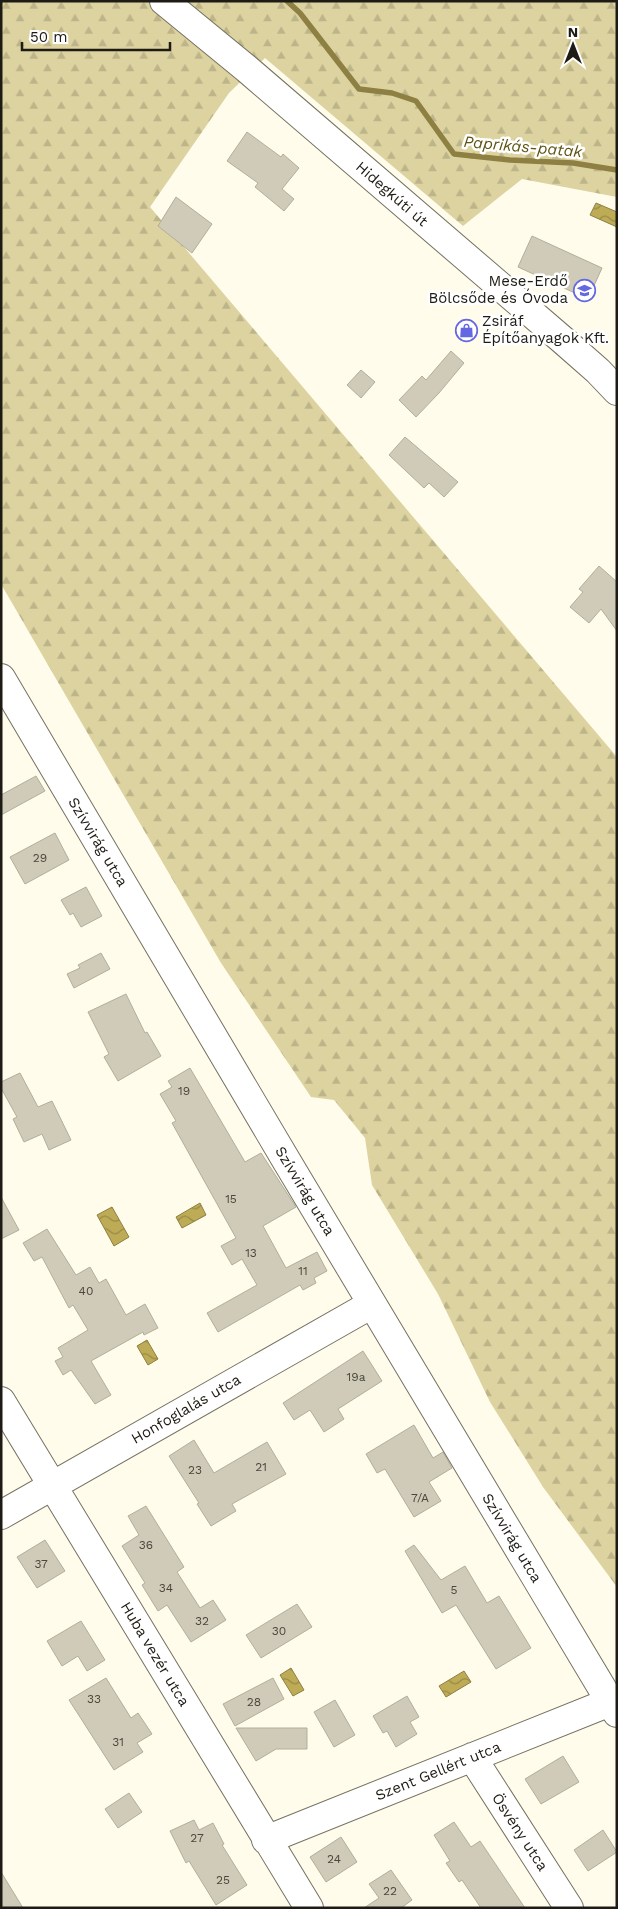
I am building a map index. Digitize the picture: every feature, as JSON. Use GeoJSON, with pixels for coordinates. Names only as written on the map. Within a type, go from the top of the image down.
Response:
{"type":"FeatureCollection","features":[{"type":"Feature","properties":{"kind":"street","name":"Hidegkúti út"},"geometry":{"type":"LineString","coordinates":[[164,1],[247,69],[598,370],[617,391]]}},
{"type":"Feature","properties":{"kind":"street","name":"Szívvirág utca"},"geometry":{"type":"LineString","coordinates":[[1,678],[613,1708]]}},
{"type":"Feature","properties":{"kind":"street","name":"Honfoglalás utca"},"geometry":{"type":"LineString","coordinates":[[1,1515],[372,1304]]}},
{"type":"Feature","properties":{"kind":"street","name":"Huba vezér utca"},"geometry":{"type":"LineString","coordinates":[[1,1400],[266,1840],[309,1908]]}},
{"type":"Feature","properties":{"kind":"street","name":"Szent Gellért utca"},"geometry":{"type":"LineString","coordinates":[[266,1840],[472,1757],[613,1708]]}},
{"type":"Feature","properties":{"kind":"street","name":"Ösvény utca"},"geometry":{"type":"LineString","coordinates":[[472,1757],[569,1908]]}},
{"type":"Feature","properties":{"kind":"green space"},"geometry":{"type":"Polygon","coordinates":[[[1,1],[617,1],[617,197],[522,179],[463,226],[265,58],[229,93],[150,207],[617,757],[617,1587],[543,1487],[490,1402],[438,1294],[372,1185],[365,1138],[334,1100],[311,1097],[221,963],[1,584],[1,1]]]}},
{"type":"Feature","properties":{"kind":"water"},"geometry":{"type":"Polygon","coordinates":[[[596,203],[617,212],[617,227],[590,215],[596,203]]]}},
{"type":"Feature","properties":{"kind":"water"},"geometry":{"type":"Polygon","coordinates":[[[200,1203],[206,1215],[182,1228],[176,1217],[200,1203]]]}},
{"type":"Feature","properties":{"kind":"water"},"geometry":{"type":"Polygon","coordinates":[[[112,1207],[129,1237],[114,1246],[97,1215],[112,1207]]]}},
{"type":"Feature","properties":{"kind":"water"},"geometry":{"type":"Polygon","coordinates":[[[147,1340],[158,1359],[148,1365],[137,1346],[147,1340]]]}},
{"type":"Feature","properties":{"kind":"water"},"geometry":{"type":"Polygon","coordinates":[[[291,1668],[304,1690],[293,1696],[280,1675],[291,1668]]]}},
{"type":"Feature","properties":{"kind":"water"},"geometry":{"type":"Polygon","coordinates":[[[464,1671],[471,1682],[446,1697],[439,1686],[464,1671]]]}},
{"type":"Feature","properties":{"kind":"building"},"geometry":{"type":"Polygon","coordinates":[[[247,132],[281,157],[283,154],[299,168],[282,189],[294,199],[284,211],[255,187],[258,183],[227,161],[247,132]]]}},
{"type":"Feature","properties":{"kind":"building"},"geometry":{"type":"Polygon","coordinates":[[[176,197],[212,224],[192,253],[158,226],[176,197]]]}},
{"type":"Feature","properties":{"kind":"building"},"geometry":{"type":"Polygon","coordinates":[[[532,236],[602,268],[588,299],[518,267],[532,236]]]}},
{"type":"Feature","properties":{"kind":"building"},"geometry":{"type":"Polygon","coordinates":[[[451,351],[464,363],[416,417],[399,400],[422,376],[426,380],[451,351]]]}},
{"type":"Feature","properties":{"kind":"building"},"geometry":{"type":"Polygon","coordinates":[[[361,370],[375,382],[361,398],[347,385],[361,370]]]}},
{"type":"Feature","properties":{"kind":"building"},"geometry":{"type":"Polygon","coordinates":[[[405,437],[458,482],[444,497],[429,483],[424,488],[389,455],[405,437]]]}},
{"type":"Feature","properties":{"kind":"building"},"geometry":{"type":"Polygon","coordinates":[[[599,566],[617,582],[617,631],[601,609],[589,623],[570,607],[583,592],[579,589],[599,566]]]}},
{"type":"Feature","properties":{"kind":"building"},"geometry":{"type":"Polygon","coordinates":[[[36,776],[45,791],[1,815],[1,795],[36,776]]]}},
{"type":"Feature","properties":{"kind":"building"},"geometry":{"type":"Polygon","coordinates":[[[55,833],[69,860],[25,884],[10,857],[55,833]]]}},
{"type":"Feature","properties":{"kind":"building"},"geometry":{"type":"Polygon","coordinates":[[[86,887],[102,916],[81,927],[73,913],[70,915],[61,900],[86,887]]]}},
{"type":"Feature","properties":{"kind":"building"},"geometry":{"type":"Polygon","coordinates":[[[101,953],[110,969],[74,988],[67,974],[80,968],[78,965],[101,953]]]}},
{"type":"Feature","properties":{"kind":"building"},"geometry":{"type":"Polygon","coordinates":[[[126,994],[145,1033],[147,1032],[161,1056],[118,1081],[104,1057],[109,1054],[88,1012],[126,994]]]}},
{"type":"Feature","properties":{"kind":"building"},"geometry":{"type":"Polygon","coordinates":[[[190,1068],[245,1162],[261,1153],[296,1207],[263,1226],[286,1268],[317,1252],[327,1271],[314,1278],[316,1283],[303,1290],[300,1285],[218,1332],[207,1313],[257,1285],[242,1259],[232,1265],[221,1246],[236,1238],[172,1123],[176,1121],[160,1094],[172,1087],[168,1081],[190,1068]]]}},
{"type":"Feature","properties":{"kind":"building"},"geometry":{"type":"Polygon","coordinates":[[[20,1073],[38,1107],[52,1101],[71,1140],[49,1150],[42,1134],[24,1142],[13,1119],[17,1117],[1,1088],[1,1082],[20,1073]]]}},
{"type":"Feature","properties":{"kind":"building"},"geometry":{"type":"Polygon","coordinates":[[[1,1197],[19,1230],[1,1239],[1,1197]]]}},
{"type":"Feature","properties":{"kind":"building"},"geometry":{"type":"Polygon","coordinates":[[[47,1229],[76,1275],[90,1267],[99,1283],[106,1279],[126,1315],[145,1304],[158,1328],[144,1335],[143,1332],[91,1361],[111,1395],[95,1404],[71,1370],[63,1375],[55,1361],[63,1357],[58,1348],[88,1330],[73,1305],[69,1308],[42,1257],[34,1261],[23,1243],[47,1229]]]}},
{"type":"Feature","properties":{"kind":"building"},"geometry":{"type":"Polygon","coordinates":[[[363,1351],[382,1381],[338,1409],[344,1419],[324,1432],[310,1410],[294,1420],[283,1403],[363,1351]]]}},
{"type":"Feature","properties":{"kind":"building"},"geometry":{"type":"Polygon","coordinates":[[[414,1425],[433,1458],[443,1452],[452,1468],[429,1482],[441,1501],[414,1517],[385,1469],[377,1473],[366,1454],[414,1425]]]}},
{"type":"Feature","properties":{"kind":"building"},"geometry":{"type":"Polygon","coordinates":[[[194,1440],[214,1473],[267,1442],[286,1474],[232,1504],[236,1511],[211,1526],[197,1504],[199,1503],[169,1456],[194,1440]]]}},
{"type":"Feature","properties":{"kind":"building"},"geometry":{"type":"Polygon","coordinates":[[[146,1506],[184,1567],[177,1572],[200,1608],[213,1600],[226,1620],[191,1642],[167,1605],[158,1611],[142,1585],[145,1583],[122,1546],[139,1535],[128,1516],[146,1506]]]}},
{"type":"Feature","properties":{"kind":"building"},"geometry":{"type":"Polygon","coordinates":[[[45,1540],[65,1571],[37,1588],[17,1557],[45,1540]]]}},
{"type":"Feature","properties":{"kind":"building"},"geometry":{"type":"Polygon","coordinates":[[[414,1545],[441,1580],[465,1566],[487,1603],[499,1596],[531,1648],[496,1669],[456,1605],[442,1613],[405,1551],[414,1545]]]}},
{"type":"Feature","properties":{"kind":"building"},"geometry":{"type":"Polygon","coordinates":[[[297,1604],[312,1627],[261,1658],[246,1635],[297,1604]]]}},
{"type":"Feature","properties":{"kind":"building"},"geometry":{"type":"Polygon","coordinates":[[[81,1621],[105,1660],[87,1671],[78,1656],[62,1666],[47,1641],[81,1621]]]}},
{"type":"Feature","properties":{"kind":"building"},"geometry":{"type":"Polygon","coordinates":[[[106,1678],[131,1718],[138,1713],[152,1734],[137,1743],[143,1752],[114,1770],[69,1700],[106,1678]]]}},
{"type":"Feature","properties":{"kind":"building"},"geometry":{"type":"Polygon","coordinates":[[[273,1678],[284,1699],[235,1726],[223,1704],[273,1678]]]}},
{"type":"Feature","properties":{"kind":"building"},"geometry":{"type":"Polygon","coordinates":[[[407,1696],[419,1717],[410,1722],[417,1734],[396,1747],[387,1731],[383,1733],[373,1716],[407,1696]]]}},
{"type":"Feature","properties":{"kind":"building"},"geometry":{"type":"Polygon","coordinates":[[[335,1700],[355,1735],[334,1747],[314,1712],[335,1700]]]}},
{"type":"Feature","properties":{"kind":"building"},"geometry":{"type":"Polygon","coordinates":[[[236,1728],[307,1728],[307,1749],[276,1749],[256,1761],[236,1728]]]}},
{"type":"Feature","properties":{"kind":"building"},"geometry":{"type":"Polygon","coordinates":[[[563,1756],[579,1782],[541,1804],[525,1779],[563,1756]]]}},
{"type":"Feature","properties":{"kind":"building"},"geometry":{"type":"Polygon","coordinates":[[[129,1793],[142,1812],[118,1828],[105,1809],[129,1793]]]}},
{"type":"Feature","properties":{"kind":"building"},"geometry":{"type":"Polygon","coordinates":[[[194,1820],[199,1830],[213,1823],[224,1844],[222,1845],[247,1885],[216,1905],[189,1861],[186,1863],[170,1831],[194,1820]]]}},
{"type":"Feature","properties":{"kind":"building"},"geometry":{"type":"Polygon","coordinates":[[[454,1822],[471,1847],[480,1841],[525,1908],[481,1908],[462,1880],[459,1882],[446,1863],[450,1861],[434,1835],[454,1822]]]}},
{"type":"Feature","properties":{"kind":"building"},"geometry":{"type":"Polygon","coordinates":[[[603,1830],[617,1852],[588,1871],[574,1850],[603,1830]]]}},
{"type":"Feature","properties":{"kind":"building"},"geometry":{"type":"Polygon","coordinates":[[[341,1837],[357,1862],[326,1882],[310,1857],[341,1837]]]}},
{"type":"Feature","properties":{"kind":"building"},"geometry":{"type":"Polygon","coordinates":[[[391,1870],[412,1900],[401,1908],[364,1908],[379,1898],[369,1884],[391,1870]]]}},
{"type":"Feature","properties":{"kind":"building"},"geometry":{"type":"Polygon","coordinates":[[[1,1872],[23,1908],[1,1908],[1,1872]]]}},
{"type":"Feature","properties":{"kind":"waterway","name":"Paprikás-patak"},"geometry":{"type":"LineString","coordinates":[[287,1],[300,13],[359,89],[392,93],[416,101],[454,154],[510,160],[573,163],[617,170]]}},
{"type":"Feature","properties":{"kind":"place","name":"Mese-Erdő Bölcsőde és Óvoda"},"geometry":{"type":"Point","coordinates":[584,290]}},
{"type":"Feature","properties":{"kind":"place","name":"Zsiráf Építőanyagok Kft."},"geometry":{"type":"Point","coordinates":[466,330]}}]}
